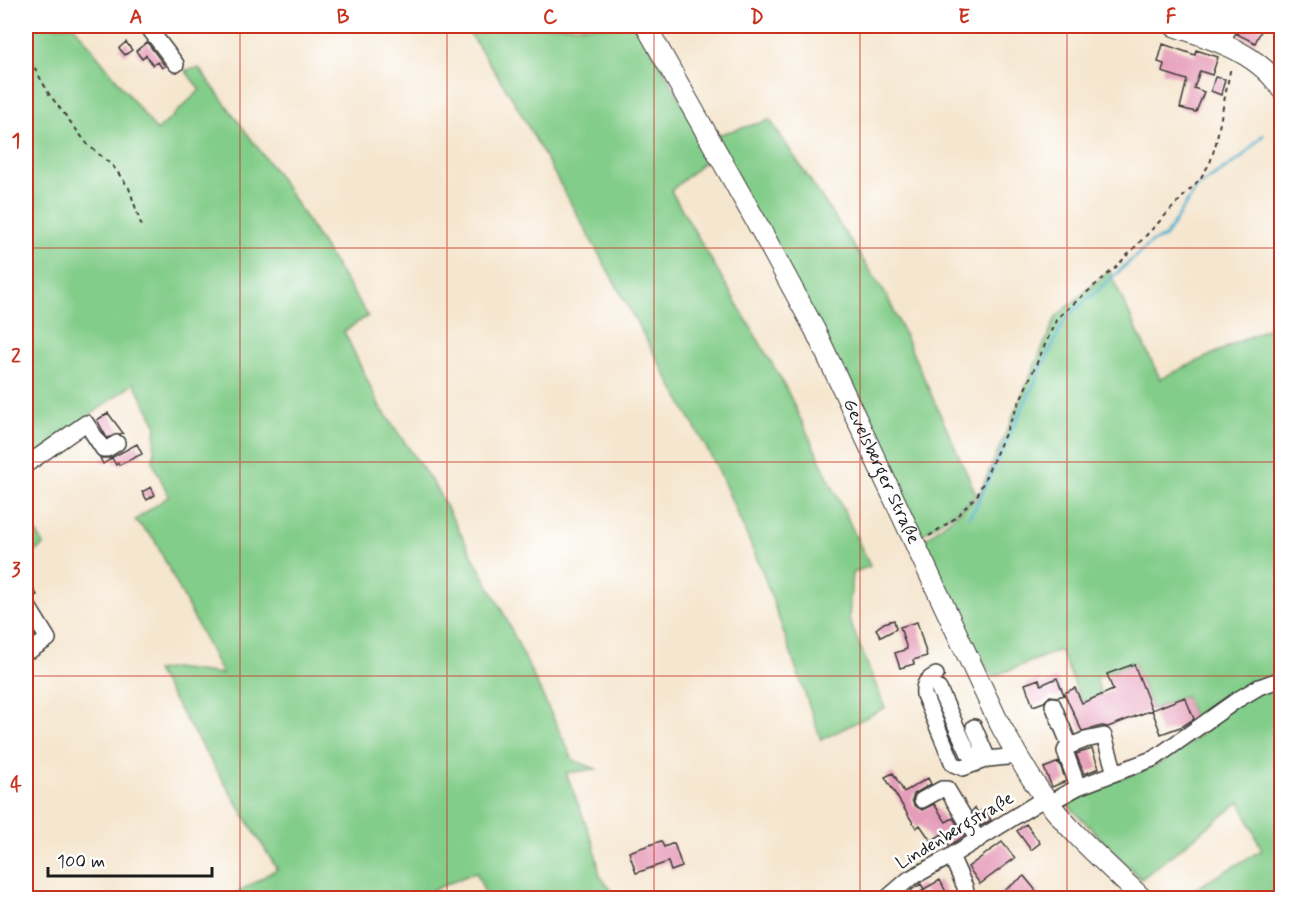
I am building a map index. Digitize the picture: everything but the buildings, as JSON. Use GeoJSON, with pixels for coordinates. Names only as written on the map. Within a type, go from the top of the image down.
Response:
{"type":"FeatureCollection","features":[{"type":"Feature","properties":{"kind":"main road","name":"Gevelsberger Straße"},"geometry":{"type":"LineString","coordinates":[[645,26],[804,309],[997,719],[1017,756],[1047,801],[1089,847],[1142,898]]}},
{"type":"Feature","properties":{"kind":"main road"},"geometry":{"type":"LineString","coordinates":[[1174,26],[1244,54],[1267,71],[1281,90]]}},
{"type":"Feature","properties":{"kind":"street"},"geometry":{"type":"LineString","coordinates":[[147,26],[176,64]]}},
{"type":"Feature","properties":{"kind":"street"},"geometry":{"type":"LineString","coordinates":[[1227,46],[1230,26]]}},
{"type":"Feature","properties":{"kind":"street"},"geometry":{"type":"LineString","coordinates":[[26,465],[86,423],[103,449],[117,443]]}},
{"type":"Feature","properties":{"kind":"street"},"geometry":{"type":"LineString","coordinates":[[27,609],[48,639],[32,651]]}},
{"type":"Feature","properties":{"kind":"street","name":"Lindenbergstraße"},"geometry":{"type":"LineString","coordinates":[[887,898],[909,879],[1047,801],[1142,764],[1168,750],[1237,700],[1259,687],[1281,679]]}},
{"type":"Feature","properties":{"kind":"street"},"geometry":{"type":"LineString","coordinates":[[937,682],[968,752],[984,760],[1017,756]]}},
{"type":"Feature","properties":{"kind":"street"},"geometry":{"type":"LineString","coordinates":[[1053,705],[1070,746]]}},
{"type":"Feature","properties":{"kind":"street"},"geometry":{"type":"LineString","coordinates":[[974,727],[984,760]]}},
{"type":"Feature","properties":{"kind":"street"},"geometry":{"type":"LineString","coordinates":[[1078,787],[1065,751],[1070,746],[1084,740],[1104,736],[1115,773]]}},
{"type":"Feature","properties":{"kind":"street"},"geometry":{"type":"LineString","coordinates":[[922,800],[946,789],[978,840]]}},
{"type":"Feature","properties":{"kind":"street"},"geometry":{"type":"LineString","coordinates":[[951,856],[965,887],[967,898]]}},
{"type":"Feature","properties":{"kind":"path"},"geometry":{"type":"LineString","coordinates":[[914,542],[930,536],[954,519],[978,494],[1057,318],[1115,268],[1200,179],[1210,163],[1223,113],[1227,46]]}},
{"type":"Feature","properties":{"kind":"path"},"geometry":{"type":"LineString","coordinates":[[26,52],[56,102],[88,145],[112,166],[129,188],[142,227]]}},
{"type":"Feature","properties":{"kind":"green space"},"geometry":{"type":"Polygon","coordinates":[[[26,26],[74,26],[157,131],[200,90],[185,70],[199,68],[280,178],[368,316],[344,331],[379,405],[436,488],[504,614],[573,760],[596,769],[566,773],[594,845],[600,876],[618,898],[487,898],[476,872],[428,892],[430,898],[228,898],[277,869],[156,671],[173,668],[222,674],[154,539],[135,520],[169,496],[153,463],[156,424],[134,383],[26,462],[26,26]]]}},
{"type":"Feature","properties":{"kind":"green space"},"geometry":{"type":"Polygon","coordinates":[[[465,26],[638,26],[712,155],[671,191],[784,384],[870,566],[852,573],[849,619],[885,708],[821,740],[763,573],[718,469],[514,101],[465,26]]]}},
{"type":"Feature","properties":{"kind":"green space"},"geometry":{"type":"Polygon","coordinates":[[[770,120],[887,296],[976,494],[969,502],[917,538],[713,136],[770,120]]]}},
{"type":"Feature","properties":{"kind":"green space"},"geometry":{"type":"Polygon","coordinates":[[[1109,271],[1160,379],[1281,322],[1281,898],[1179,898],[1262,850],[1240,802],[1141,879],[1067,804],[1095,787],[1158,764],[1184,748],[1215,723],[1195,722],[1185,696],[1152,709],[1134,663],[1096,678],[1101,694],[1082,702],[1060,650],[992,677],[918,545],[978,497],[1056,317],[1109,271]]]}},
{"type":"Feature","properties":{"kind":"green space"},"geometry":{"type":"Polygon","coordinates":[[[26,515],[44,545],[26,557],[26,515]]]}},
{"type":"Feature","properties":{"kind":"waterway"},"geometry":{"type":"LineString","coordinates":[[969,517],[1065,319],[1152,242],[1165,237],[1196,188],[1241,158],[1263,135]]}}]}
